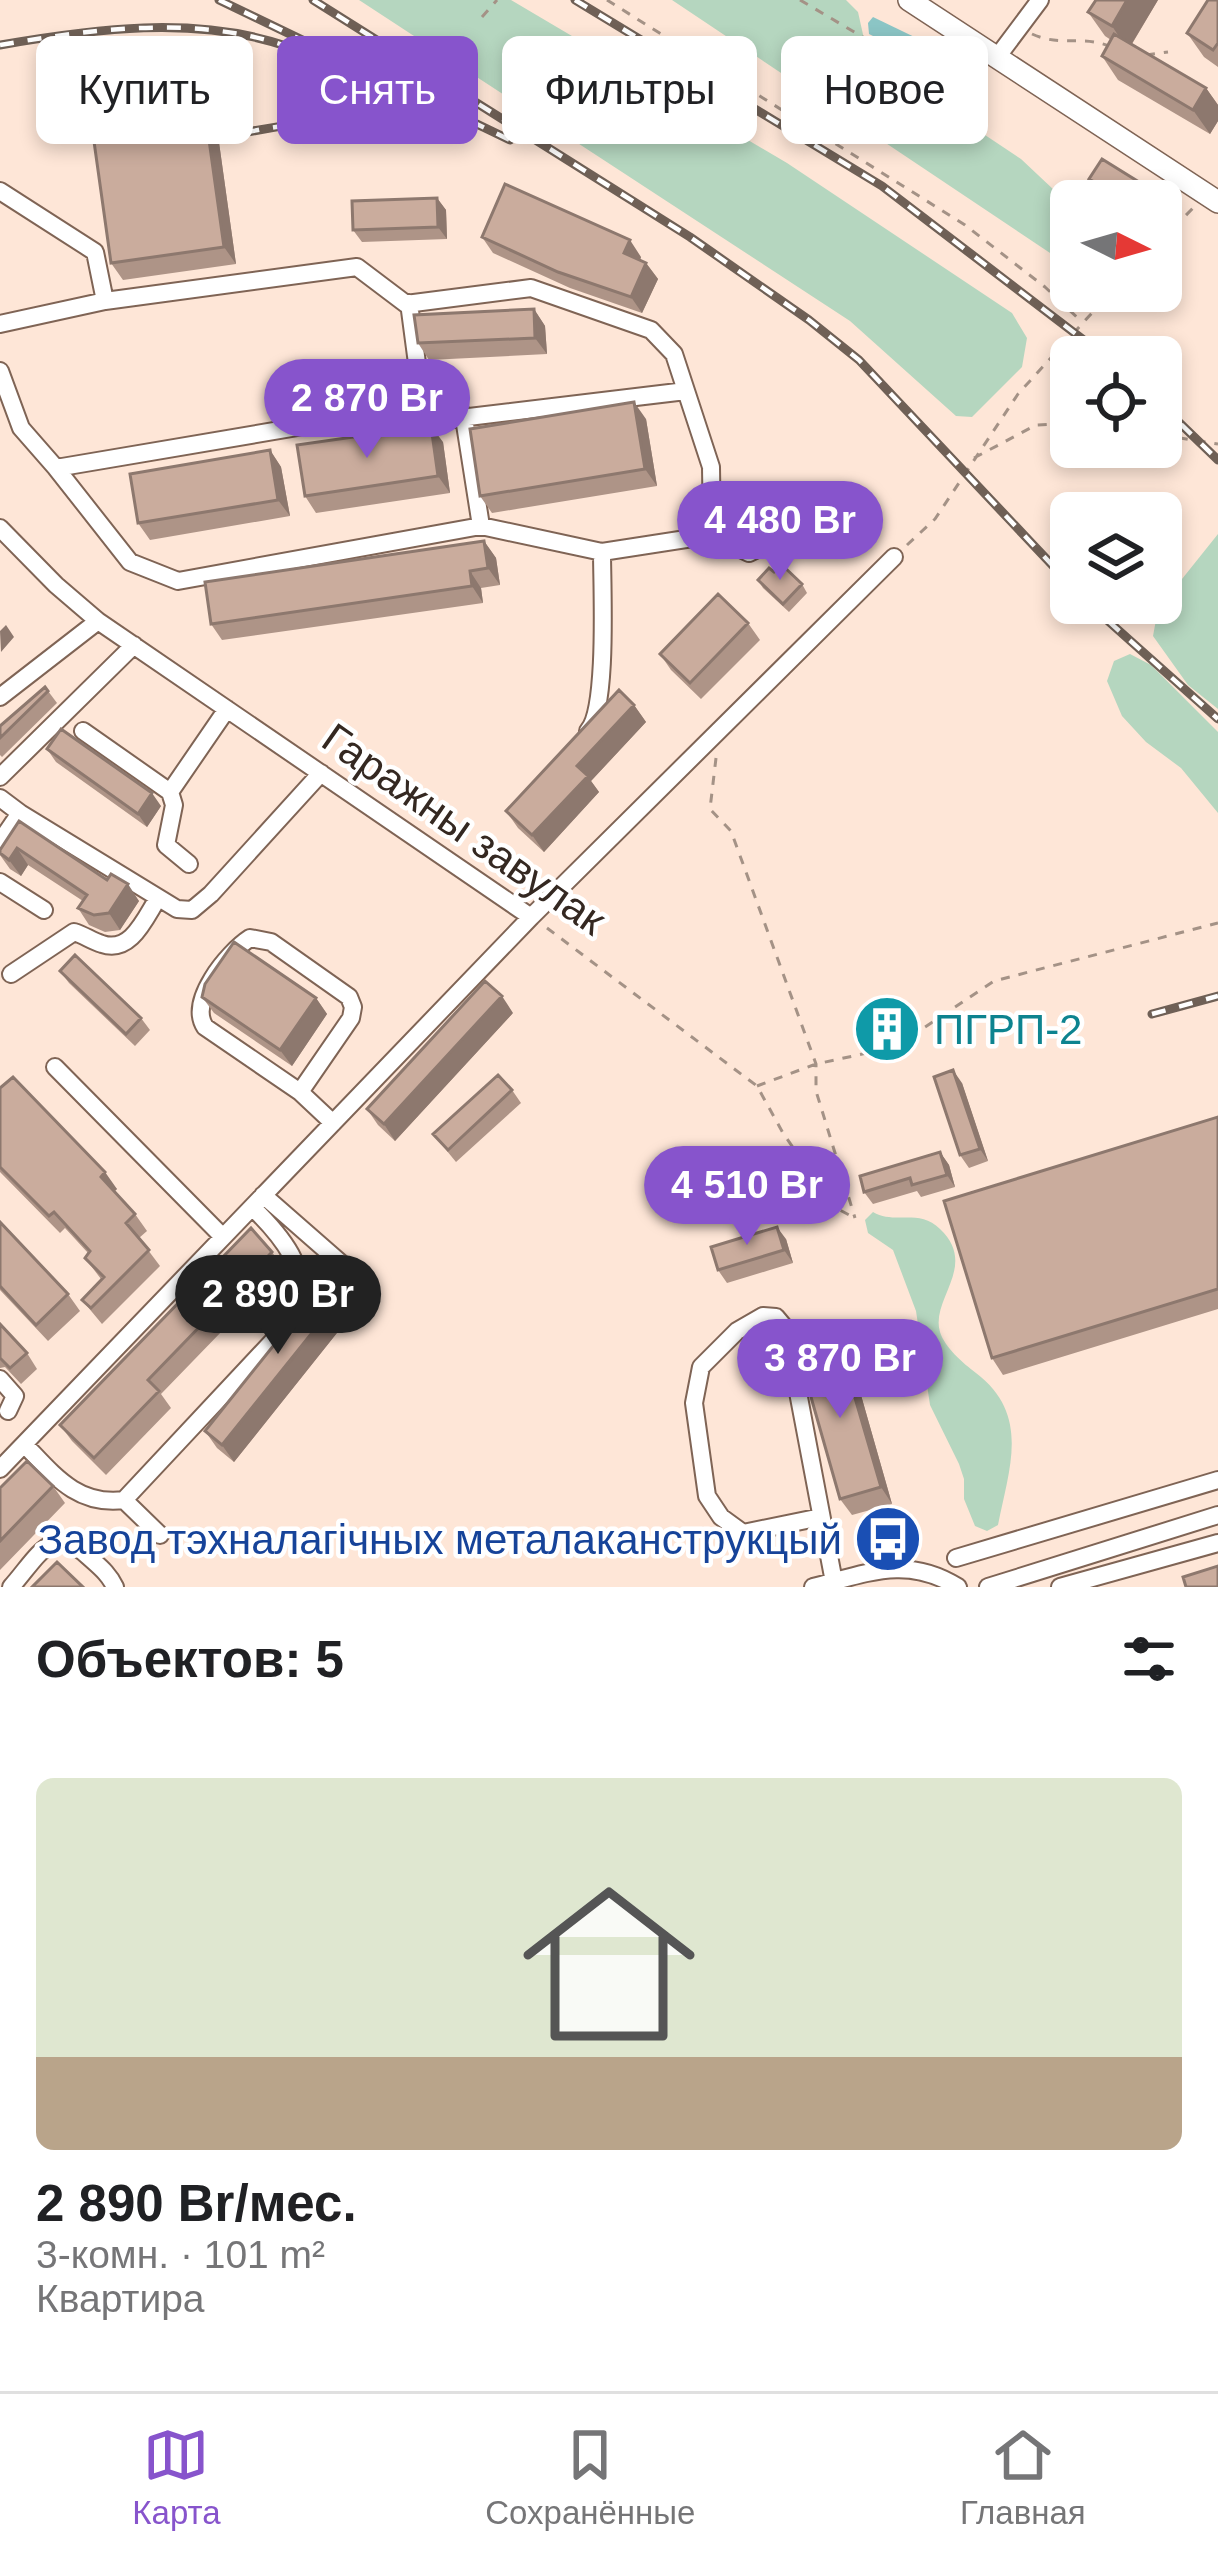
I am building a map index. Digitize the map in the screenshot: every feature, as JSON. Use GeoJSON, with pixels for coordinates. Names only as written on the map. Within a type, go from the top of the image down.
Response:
{"type":"FeatureCollection","features":[{"type":"Feature","properties":{"kind":"main road"},"geometry":{"type":"LineString","coordinates":[[909,0],[1212,198]]}},
{"type":"Feature","properties":{"kind":"street"},"geometry":{"type":"LineString","coordinates":[[998,56],[1040,0]]}},
{"type":"Feature","properties":{"kind":"street"},"geometry":{"type":"LineString","coordinates":[[0,190],[95,252],[105,301]]}},
{"type":"Feature","properties":{"kind":"street"},"geometry":{"type":"LineString","coordinates":[[0,324],[105,301],[357,267],[410,303],[531,289],[651,330],[674,355],[712,467],[712,536]]}},
{"type":"Feature","properties":{"kind":"street"},"geometry":{"type":"LineString","coordinates":[[410,303],[418,371],[447,385],[464,418],[481,526]]}},
{"type":"Feature","properties":{"kind":"street"},"geometry":{"type":"LineString","coordinates":[[0,371],[21,428],[130,562],[178,581],[481,526],[602,552],[712,536],[749,553],[799,528]]}},
{"type":"Feature","properties":{"kind":"street"},"geometry":{"type":"LineString","coordinates":[[56,469],[374,414],[427,422],[686,392]]}},
{"type":"Feature","properties":{"kind":"street","name":"Гаражны завулак"},"geometry":{"type":"LineString","coordinates":[[0,528],[98,620],[530,916]]}},
{"type":"Feature","properties":{"kind":"street"},"geometry":{"type":"LineString","coordinates":[[582,737],[596,722],[602,552]]}},
{"type":"Feature","properties":{"kind":"street"},"geometry":{"type":"LineString","coordinates":[[0,1469],[530,916],[894,557]]}},
{"type":"Feature","properties":{"kind":"street"},"geometry":{"type":"LineString","coordinates":[[0,697],[98,620]]}},
{"type":"Feature","properties":{"kind":"street"},"geometry":{"type":"LineString","coordinates":[[0,777],[134,645]]}},
{"type":"Feature","properties":{"kind":"street"},"geometry":{"type":"LineString","coordinates":[[170,792],[227,709]]}},
{"type":"Feature","properties":{"kind":"street"},"geometry":{"type":"LineString","coordinates":[[83,731],[170,792],[174,805],[166,845],[189,864]]}},
{"type":"Feature","properties":{"kind":"street"},"geometry":{"type":"LineString","coordinates":[[0,797],[177,910],[192,910],[321,773]]}},
{"type":"Feature","properties":{"kind":"street"},"geometry":{"type":"LineString","coordinates":[[0,842],[20,813]]}},
{"type":"Feature","properties":{"kind":"street"},"geometry":{"type":"LineString","coordinates":[[0,882],[44,910]]}},
{"type":"Feature","properties":{"kind":"street"},"geometry":{"type":"LineString","coordinates":[[11,974],[74,932],[106,946],[122,946],[158,898]]}},
{"type":"Feature","properties":{"kind":"street"},"geometry":{"type":"LineString","coordinates":[[300,1092],[351,1018],[353,1007],[350,998],[271,942],[250,938],[236,947],[199,1004],[198,1016],[205,1028],[300,1092],[333,1123]]}},
{"type":"Feature","properties":{"kind":"street"},"geometry":{"type":"LineString","coordinates":[[55,1066],[223,1237]]}},
{"type":"Feature","properties":{"kind":"street"},"geometry":{"type":"LineString","coordinates":[[258,1201],[351,1272]]}},
{"type":"Feature","properties":{"kind":"street"},"geometry":{"type":"LineString","coordinates":[[24,1444],[76,1492],[95,1502],[124,1499],[298,1313],[301,1288],[294,1262],[258,1201]]}},
{"type":"Feature","properties":{"kind":"street"},"geometry":{"type":"LineString","coordinates":[[821,1516],[743,1533],[721,1516],[707,1496],[694,1403],[701,1367],[737,1331],[763,1316],[776,1317],[786,1329],[834,1582]]}},
{"type":"Feature","properties":{"kind":"street"},"geometry":{"type":"LineString","coordinates":[[0,1378],[15,1396],[8,1411]]}},
{"type":"Feature","properties":{"kind":"street"},"geometry":{"type":"LineString","coordinates":[[956,1558],[1218,1480]]}},
{"type":"Feature","properties":{"kind":"street"},"geometry":{"type":"LineString","coordinates":[[124,1499],[160,1535]]}},
{"type":"Feature","properties":{"kind":"street"},"geometry":{"type":"LineString","coordinates":[[988,1587],[1218,1516]]}},
{"type":"Feature","properties":{"kind":"street"},"geometry":{"type":"LineString","coordinates":[[11,1587],[52,1542],[64,1539],[76,1544],[110,1576],[115,1587]]}},
{"type":"Feature","properties":{"kind":"street"},"geometry":{"type":"LineString","coordinates":[[1060,1587],[1218,1544]]}},
{"type":"Feature","properties":{"kind":"street"},"geometry":{"type":"LineString","coordinates":[[813,1587],[893,1567],[934,1572],[958,1587]]}},
{"type":"Feature","properties":{"kind":"path"},"geometry":{"type":"LineString","coordinates":[[482,17],[496,0]]}},
{"type":"Feature","properties":{"kind":"path"},"geometry":{"type":"LineString","coordinates":[[607,0],[965,225],[1045,286],[1082,322]]}},
{"type":"Feature","properties":{"kind":"path"},"geometry":{"type":"LineString","coordinates":[[800,0],[861,36]]}},
{"type":"Feature","properties":{"kind":"path"},"geometry":{"type":"LineString","coordinates":[[1029,32],[1051,43],[1092,40],[1113,48]]}},
{"type":"Feature","properties":{"kind":"path"},"geometry":{"type":"LineString","coordinates":[[1134,57],[1168,52]]}},
{"type":"Feature","properties":{"kind":"path"},"geometry":{"type":"LineString","coordinates":[[1182,223],[1212,198]]}},
{"type":"Feature","properties":{"kind":"path"},"geometry":{"type":"LineString","coordinates":[[894,557],[934,519],[1018,394],[1092,312]]}},
{"type":"Feature","properties":{"kind":"path"},"geometry":{"type":"LineString","coordinates":[[974,458],[1036,425],[1050,424]]}},
{"type":"Feature","properties":{"kind":"path"},"geometry":{"type":"LineString","coordinates":[[1182,438],[1218,444]]}},
{"type":"Feature","properties":{"kind":"path"},"geometry":{"type":"LineString","coordinates":[[723,729],[710,809],[731,831],[816,1064]]}},
{"type":"Feature","properties":{"kind":"path","name":"Гаражны завулак"},"geometry":{"type":"LineString","coordinates":[[530,916],[758,1086],[834,1207],[855,1218],[816,1091],[816,1064]]}},
{"type":"Feature","properties":{"kind":"path"},"geometry":{"type":"LineString","coordinates":[[758,1086],[816,1064],[895,1047],[994,981],[1218,923]]}},
{"type":"Feature","properties":{"kind":"green space"},"geometry":{"type":"Polygon","coordinates":[[[359,0],[511,0],[572,36],[502,36],[502,93],[478,78],[478,36],[414,36],[359,0]]]}},
{"type":"Feature","properties":{"kind":"green space"},"geometry":{"type":"Polygon","coordinates":[[[672,0],[846,0],[858,12],[863,36],[781,36],[781,73],[757,57],[757,36],[726,36],[672,0]]]}},
{"type":"Feature","properties":{"kind":"green space"},"geometry":{"type":"Polygon","coordinates":[[[988,137],[1021,159],[1050,186],[1050,253],[887,144],[988,144],[988,137]]]}},
{"type":"Feature","properties":{"kind":"green space"},"geometry":{"type":"Polygon","coordinates":[[[579,144],[755,144],[1012,313],[1027,338],[1022,367],[972,417],[956,416],[850,321],[579,144]]]}},
{"type":"Feature","properties":{"kind":"green space"},"geometry":{"type":"Polygon","coordinates":[[[1218,534],[1218,709],[1188,685],[1153,636],[1155,624],[1182,624],[1182,579],[1218,534]]]}},
{"type":"Feature","properties":{"kind":"green space"},"geometry":{"type":"Polygon","coordinates":[[[1130,654],[1151,665],[1218,732],[1218,813],[1181,768],[1146,742],[1122,716],[1107,681],[1114,661],[1130,654]]]}},
{"type":"Feature","properties":{"kind":"green space"},"geometry":{"type":"Polygon","coordinates":[[[873,1212],[924,1219],[951,1243],[955,1269],[941,1307],[940,1332],[955,1355],[993,1389],[1010,1425],[1010,1463],[998,1525],[987,1531],[975,1526],[964,1499],[959,1464],[930,1405],[916,1311],[893,1250],[868,1233],[865,1220],[873,1212]]]}},
{"type":"Feature","properties":{"kind":"water"},"geometry":{"type":"Polygon","coordinates":[[[873,17],[912,36],[873,36],[868,23],[873,17]]]}},
{"type":"Feature","properties":{"kind":"building"},"geometry":{"type":"Polygon","coordinates":[[[1096,0],[1127,0],[1112,26],[1088,12],[1096,0]]]}},
{"type":"Feature","properties":{"kind":"building"},"geometry":{"type":"Polygon","coordinates":[[[1208,0],[1218,0],[1218,43],[1213,50],[1187,33],[1208,0]]]}},
{"type":"Feature","properties":{"kind":"building"},"geometry":{"type":"Polygon","coordinates":[[[1114,34],[1206,88],[1193,110],[1102,56],[1114,34]]]}},
{"type":"Feature","properties":{"kind":"building"},"geometry":{"type":"Polygon","coordinates":[[[94,144],[210,144],[224,247],[111,263],[94,144]]]}},
{"type":"Feature","properties":{"kind":"building"},"geometry":{"type":"Polygon","coordinates":[[[1102,159],[1136,180],[1091,180],[1102,159]]]}},
{"type":"Feature","properties":{"kind":"building"},"geometry":{"type":"Polygon","coordinates":[[[505,184],[630,240],[624,253],[646,263],[631,297],[558,272],[482,237],[505,184]]]}},
{"type":"Feature","properties":{"kind":"building"},"geometry":{"type":"Polygon","coordinates":[[[437,198],[438,227],[353,230],[352,201],[437,198]]]}},
{"type":"Feature","properties":{"kind":"building"},"geometry":{"type":"Polygon","coordinates":[[[534,309],[535,338],[418,343],[414,315],[534,309]]]}},
{"type":"Feature","properties":{"kind":"building"},"geometry":{"type":"Polygon","coordinates":[[[634,402],[645,469],[480,496],[470,429],[634,402]]]}},
{"type":"Feature","properties":{"kind":"building"},"geometry":{"type":"Polygon","coordinates":[[[431,426],[438,476],[305,496],[297,445],[431,426]]]}},
{"type":"Feature","properties":{"kind":"building"},"geometry":{"type":"Polygon","coordinates":[[[270,450],[278,500],[138,523],[130,474],[270,450]]]}},
{"type":"Feature","properties":{"kind":"building"},"geometry":{"type":"Polygon","coordinates":[[[484,541],[488,568],[470,571],[472,586],[211,624],[205,582],[484,541]]]}},
{"type":"Feature","properties":{"kind":"building"},"geometry":{"type":"Polygon","coordinates":[[[781,564],[802,584],[783,604],[758,580],[781,564]]]}},
{"type":"Feature","properties":{"kind":"building"},"geometry":{"type":"Polygon","coordinates":[[[718,594],[748,623],[690,683],[660,654],[718,594]]]}},
{"type":"Feature","properties":{"kind":"building"},"geometry":{"type":"Polygon","coordinates":[[[45,687],[48,691],[0,738],[0,726],[45,687]]]}},
{"type":"Feature","properties":{"kind":"building"},"geometry":{"type":"Polygon","coordinates":[[[619,690],[634,705],[577,766],[588,776],[532,835],[506,811],[619,690]]]}},
{"type":"Feature","properties":{"kind":"building"},"geometry":{"type":"Polygon","coordinates":[[[61,729],[152,793],[138,814],[47,749],[61,729]]]}},
{"type":"Feature","properties":{"kind":"building"},"geometry":{"type":"Polygon","coordinates":[[[19,821],[107,880],[111,874],[128,884],[109,913],[94,915],[78,908],[87,895],[17,848],[9,860],[0,853],[19,821]]]}},
{"type":"Feature","properties":{"kind":"building"},"geometry":{"type":"Polygon","coordinates":[[[234,942],[316,998],[280,1050],[202,997],[205,984],[234,942]]]}},
{"type":"Feature","properties":{"kind":"building"},"geometry":{"type":"Polygon","coordinates":[[[75,955],[141,1018],[126,1034],[60,971],[75,955]]]}},
{"type":"Feature","properties":{"kind":"building"},"geometry":{"type":"Polygon","coordinates":[[[485,981],[502,996],[384,1124],[367,1109],[485,981]]]}},
{"type":"Feature","properties":{"kind":"building"},"geometry":{"type":"Polygon","coordinates":[[[884,1004],[893,1032],[878,1037],[868,1009],[884,1004]]]}},
{"type":"Feature","properties":{"kind":"building"},"geometry":{"type":"Polygon","coordinates":[[[953,1070],[980,1149],[960,1155],[934,1077],[953,1070]]]}},
{"type":"Feature","properties":{"kind":"building"},"geometry":{"type":"Polygon","coordinates":[[[498,1075],[512,1090],[448,1150],[433,1134],[498,1075]]]}},
{"type":"Feature","properties":{"kind":"building"},"geometry":{"type":"Polygon","coordinates":[[[13,1077],[105,1172],[101,1177],[135,1214],[126,1223],[149,1250],[91,1308],[82,1300],[104,1277],[85,1258],[90,1251],[54,1212],[49,1216],[0,1167],[0,1088],[13,1077]]]}},
{"type":"Feature","properties":{"kind":"building"},"geometry":{"type":"Polygon","coordinates":[[[1218,1117],[1218,1289],[992,1358],[944,1201],[1218,1117]]]}},
{"type":"Feature","properties":{"kind":"building"},"geometry":{"type":"Polygon","coordinates":[[[940,1152],[947,1175],[912,1185],[910,1178],[864,1192],[860,1176],[940,1152]]]}},
{"type":"Feature","properties":{"kind":"building"},"geometry":{"type":"Polygon","coordinates":[[[0,1222],[68,1294],[36,1325],[0,1286],[0,1222]]]}},
{"type":"Feature","properties":{"kind":"building"},"geometry":{"type":"Polygon","coordinates":[[[777,1227],[784,1250],[718,1270],[711,1247],[777,1227]]]}},
{"type":"Feature","properties":{"kind":"building"},"geometry":{"type":"Polygon","coordinates":[[[251,1228],[272,1252],[148,1380],[159,1391],[94,1458],[60,1425],[251,1228]]]}},
{"type":"Feature","properties":{"kind":"building"},"geometry":{"type":"Polygon","coordinates":[[[335,1269],[352,1283],[222,1445],[205,1431],[335,1269]]]}},
{"type":"Feature","properties":{"kind":"building"},"geometry":{"type":"Polygon","coordinates":[[[0,1324],[27,1353],[10,1368],[0,1358],[0,1324]]]}},
{"type":"Feature","properties":{"kind":"building"},"geometry":{"type":"Polygon","coordinates":[[[839,1343],[881,1487],[840,1499],[799,1355],[839,1343]]]}},
{"type":"Feature","properties":{"kind":"building"},"geometry":{"type":"Polygon","coordinates":[[[27,1461],[53,1486],[0,1541],[0,1488],[27,1461]]]}},
{"type":"Feature","properties":{"kind":"building"},"geometry":{"type":"Polygon","coordinates":[[[57,1562],[83,1587],[32,1587],[57,1562]]]}},
{"type":"Feature","properties":{"kind":"building"},"geometry":{"type":"Polygon","coordinates":[[[1218,1566],[1218,1587],[1186,1587],[1183,1577],[1218,1566]]]}},
{"type":"Feature","properties":{"kind":"railway"},"geometry":{"type":"LineString","coordinates":[[219,0],[502,136]]}},
{"type":"Feature","properties":{"kind":"railway"},"geometry":{"type":"LineString","coordinates":[[313,0],[690,237],[809,320],[859,360],[1050,563]]}},
{"type":"Feature","properties":{"kind":"railway"},"geometry":{"type":"LineString","coordinates":[[575,0],[882,186],[1078,336]]}},
{"type":"Feature","properties":{"kind":"railway"},"geometry":{"type":"LineString","coordinates":[[0,45],[144,28],[216,31],[277,43]]}},
{"type":"Feature","properties":{"kind":"railway"},"geometry":{"type":"LineString","coordinates":[[253,131],[277,126]]}},
{"type":"Feature","properties":{"kind":"railway"},"geometry":{"type":"LineString","coordinates":[[1182,425],[1218,460]]}},
{"type":"Feature","properties":{"kind":"railway"},"geometry":{"type":"LineString","coordinates":[[1112,624],[1218,719]]}},
{"type":"Feature","properties":{"kind":"railway"},"geometry":{"type":"LineString","coordinates":[[1152,1014],[1218,996]]}},
{"type":"Feature","properties":{"kind":"place","name":"ПГРП-2"},"geometry":{"type":"Point","coordinates":[887,1029]}},
{"type":"Feature","properties":{"kind":"place","name":"Завод тэхналагічных металаканструкцый"},"geometry":{"type":"Point","coordinates":[888,1539]}}]}
